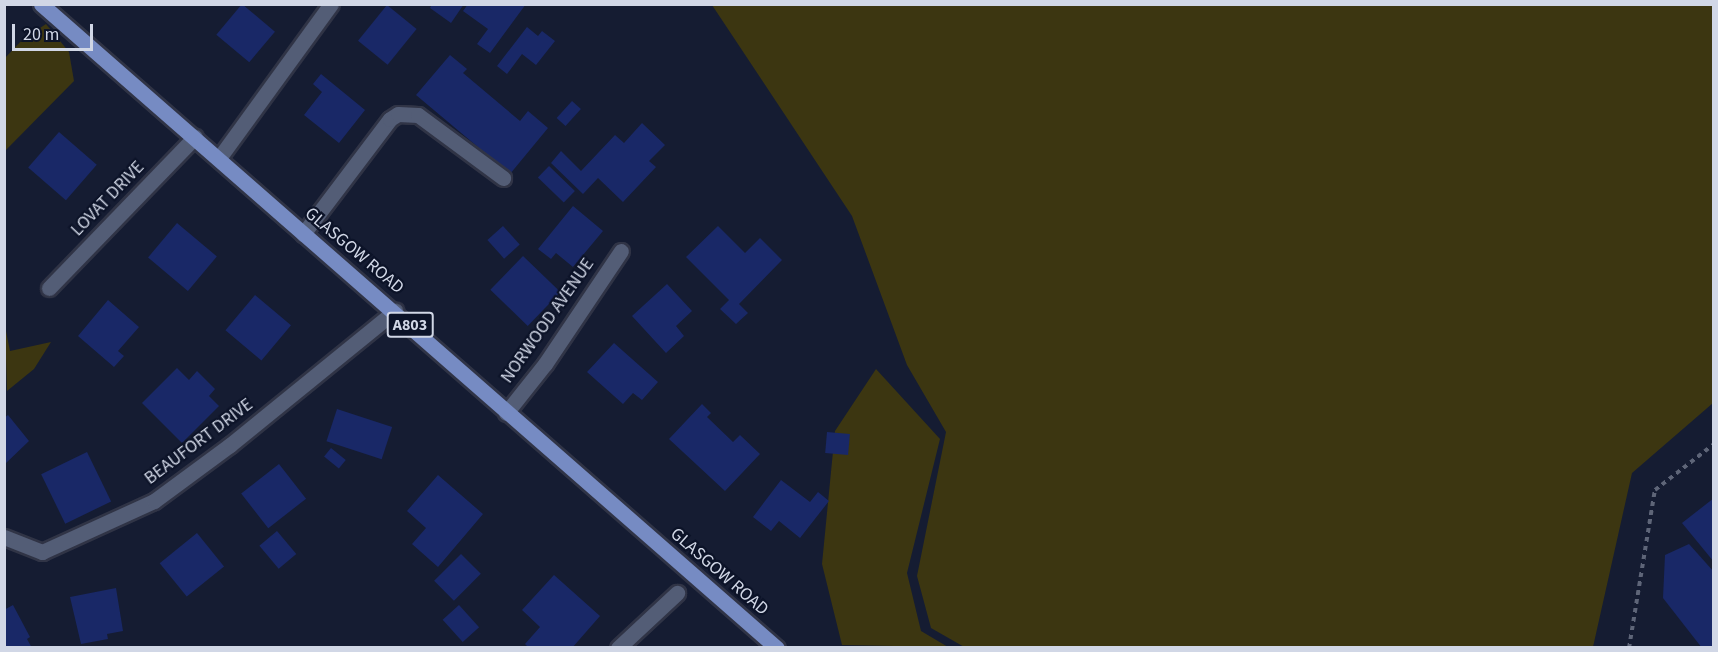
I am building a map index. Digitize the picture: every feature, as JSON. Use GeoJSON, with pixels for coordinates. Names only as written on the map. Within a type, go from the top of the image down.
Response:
{"type":"FeatureCollection","features":[{"type":"Feature","properties":{"kind":"main road","name":"GLASGOW ROAD"},"geometry":{"type":"LineString","coordinates":[[41,4],[303,234],[395,311],[506,413],[777,648]]}},
{"type":"Feature","properties":{"kind":"street"},"geometry":{"type":"LineString","coordinates":[[219,158],[331,4]]}},
{"type":"Feature","properties":{"kind":"street"},"geometry":{"type":"LineString","coordinates":[[303,234],[390,118],[398,114],[418,115],[503,178]]}},
{"type":"Feature","properties":{"kind":"street","name":"LOVAT DRIVE"},"geometry":{"type":"LineString","coordinates":[[50,288],[195,138]]}},
{"type":"Feature","properties":{"kind":"street","name":"NORWOOD AVENUE"},"geometry":{"type":"LineString","coordinates":[[506,413],[545,364],[621,251]]}},
{"type":"Feature","properties":{"kind":"street","name":"BEAUFORT DRIVE"},"geometry":{"type":"LineString","coordinates":[[4,537],[42,552],[154,501],[395,311]]}},
{"type":"Feature","properties":{"kind":"street"},"geometry":{"type":"LineString","coordinates":[[618,648],[677,593]]}},
{"type":"Feature","properties":{"kind":"path"},"geometry":{"type":"LineString","coordinates":[[1629,648],[1655,490],[1713,444]]}},
{"type":"Feature","properties":{"kind":"shaded area"},"geometry":{"type":"Polygon","coordinates":[[[712,5],[1713,5],[1713,403],[1632,473],[1593,647],[966,648],[931,628],[917,576],[946,432],[907,365],[852,216],[712,5]]]}},
{"type":"Feature","properties":{"kind":"shaded area"},"geometry":{"type":"Polygon","coordinates":[[[46,24],[69,52],[74,81],[5,151],[5,58],[22,40],[46,24]]]}},
{"type":"Feature","properties":{"kind":"shaded area"},"geometry":{"type":"Polygon","coordinates":[[[5,326],[10,351],[51,342],[34,369],[7,391],[5,326]]]}},
{"type":"Feature","properties":{"kind":"shaded area"},"geometry":{"type":"Polygon","coordinates":[[[876,369],[940,439],[907,573],[921,631],[948,647],[842,645],[822,564],[835,431],[876,369]]]}},
{"type":"Feature","properties":{"kind":"building"},"geometry":{"type":"Polygon","coordinates":[[[242,4],[275,32],[249,62],[216,35],[242,4]]]}},
{"type":"Feature","properties":{"kind":"building"},"geometry":{"type":"Polygon","coordinates":[[[432,4],[464,4],[451,23],[430,8],[432,4]]]}},
{"type":"Feature","properties":{"kind":"building"},"geometry":{"type":"Polygon","coordinates":[[[468,4],[526,4],[490,53],[477,44],[488,29],[463,11],[468,4]]]}},
{"type":"Feature","properties":{"kind":"building"},"geometry":{"type":"Polygon","coordinates":[[[387,5],[417,29],[388,65],[358,41],[387,5]]]}},
{"type":"Feature","properties":{"kind":"building"},"geometry":{"type":"Polygon","coordinates":[[[527,27],[538,36],[542,31],[555,41],[536,65],[522,54],[507,74],[497,66],[527,27]]]}},
{"type":"Feature","properties":{"kind":"building"},"geometry":{"type":"Polygon","coordinates":[[[450,55],[467,69],[463,73],[520,121],[528,111],[548,128],[510,174],[416,95],[450,55]]]}},
{"type":"Feature","properties":{"kind":"building"},"geometry":{"type":"Polygon","coordinates":[[[321,74],[365,110],[339,143],[304,115],[322,92],[313,84],[321,74]]]}},
{"type":"Feature","properties":{"kind":"building"},"geometry":{"type":"Polygon","coordinates":[[[572,101],[581,109],[566,126],[557,118],[572,101]]]}},
{"type":"Feature","properties":{"kind":"building"},"geometry":{"type":"Polygon","coordinates":[[[642,123],[665,145],[649,161],[656,167],[623,202],[598,178],[583,194],[551,163],[561,151],[581,171],[615,135],[624,143],[642,123]]]}},
{"type":"Feature","properties":{"kind":"building"},"geometry":{"type":"Polygon","coordinates":[[[59,132],[97,165],[66,200],[28,167],[59,132]]]}},
{"type":"Feature","properties":{"kind":"building"},"geometry":{"type":"Polygon","coordinates":[[[549,166],[575,191],[564,203],[538,178],[549,166]]]}},
{"type":"Feature","properties":{"kind":"building"},"geometry":{"type":"Polygon","coordinates":[[[573,206],[603,231],[573,267],[556,253],[551,259],[538,249],[573,206]]]}},
{"type":"Feature","properties":{"kind":"building"},"geometry":{"type":"Polygon","coordinates":[[[177,223],[217,256],[188,291],[148,257],[177,223]]]}},
{"type":"Feature","properties":{"kind":"building"},"geometry":{"type":"Polygon","coordinates":[[[503,226],[520,245],[504,259],[487,240],[503,226]]]}},
{"type":"Feature","properties":{"kind":"building"},"geometry":{"type":"Polygon","coordinates":[[[718,226],[745,253],[760,238],[782,260],[739,304],[748,313],[736,324],[720,309],[729,300],[686,257],[718,226]]]}},
{"type":"Feature","properties":{"kind":"building"},"geometry":{"type":"Polygon","coordinates":[[[523,256],[560,292],[528,326],[490,290],[523,256]]]}},
{"type":"Feature","properties":{"kind":"building"},"geometry":{"type":"Polygon","coordinates":[[[667,284],[692,311],[676,326],[684,336],[666,353],[632,316],[667,284]]]}},
{"type":"Feature","properties":{"kind":"building"},"geometry":{"type":"Polygon","coordinates":[[[255,295],[291,325],[261,360],[225,330],[255,295]]]}},
{"type":"Feature","properties":{"kind":"building"},"geometry":{"type":"Polygon","coordinates":[[[108,300],[139,327],[118,351],[124,356],[114,367],[78,336],[108,300]]]}},
{"type":"Feature","properties":{"kind":"building"},"geometry":{"type":"Polygon","coordinates":[[[614,343],[658,382],[642,400],[633,393],[623,404],[587,372],[614,343]]]}},
{"type":"Feature","properties":{"kind":"building"},"geometry":{"type":"Polygon","coordinates":[[[177,368],[189,380],[197,371],[215,389],[209,396],[219,406],[182,443],[142,403],[177,368]]]}},
{"type":"Feature","properties":{"kind":"building"},"geometry":{"type":"Polygon","coordinates":[[[702,404],[711,413],[707,417],[733,442],[740,435],[760,454],[725,491],[669,439],[702,404]]]}},
{"type":"Feature","properties":{"kind":"building"},"geometry":{"type":"Polygon","coordinates":[[[337,409],[392,427],[382,459],[326,441],[337,409]]]}},
{"type":"Feature","properties":{"kind":"building"},"geometry":{"type":"Polygon","coordinates":[[[8,415],[29,441],[4,465],[4,418],[8,415]]]}},
{"type":"Feature","properties":{"kind":"building"},"geometry":{"type":"Polygon","coordinates":[[[827,432],[850,434],[848,455],[825,453],[827,432]]]}},
{"type":"Feature","properties":{"kind":"building"},"geometry":{"type":"Polygon","coordinates":[[[331,448],[346,460],[339,469],[324,457],[331,448]]]}},
{"type":"Feature","properties":{"kind":"building"},"geometry":{"type":"Polygon","coordinates":[[[87,452],[111,501],[65,524],[41,474],[87,452]]]}},
{"type":"Feature","properties":{"kind":"building"},"geometry":{"type":"Polygon","coordinates":[[[279,464],[306,499],[268,528],[241,494],[279,464]]]}},
{"type":"Feature","properties":{"kind":"building"},"geometry":{"type":"Polygon","coordinates":[[[438,475],[483,514],[438,567],[412,544],[426,528],[407,511],[438,475]]]}},
{"type":"Feature","properties":{"kind":"building"},"geometry":{"type":"Polygon","coordinates":[[[781,480],[810,502],[818,492],[829,501],[800,538],[779,521],[771,531],[753,517],[781,480]]]}},
{"type":"Feature","properties":{"kind":"building"},"geometry":{"type":"Polygon","coordinates":[[[1714,498],[1714,562],[1682,523],[1714,498]]]}},
{"type":"Feature","properties":{"kind":"building"},"geometry":{"type":"Polygon","coordinates":[[[277,531],[296,554],[279,569],[259,546],[277,531]]]}},
{"type":"Feature","properties":{"kind":"building"},"geometry":{"type":"Polygon","coordinates":[[[197,533],[224,566],[187,597],[160,563],[197,533]]]}},
{"type":"Feature","properties":{"kind":"building"},"geometry":{"type":"Polygon","coordinates":[[[1689,544],[1714,572],[1714,648],[1702,648],[1663,598],[1665,555],[1689,544]]]}},
{"type":"Feature","properties":{"kind":"building"},"geometry":{"type":"Polygon","coordinates":[[[461,554],[481,574],[454,601],[434,581],[461,554]]]}},
{"type":"Feature","properties":{"kind":"building"},"geometry":{"type":"Polygon","coordinates":[[[554,575],[600,616],[572,648],[529,648],[525,644],[540,627],[522,610],[554,575]]]}},
{"type":"Feature","properties":{"kind":"building"},"geometry":{"type":"Polygon","coordinates":[[[116,588],[123,631],[107,634],[108,639],[81,644],[70,597],[116,588]]]}},
{"type":"Feature","properties":{"kind":"building"},"geometry":{"type":"Polygon","coordinates":[[[13,605],[30,637],[27,639],[32,648],[4,648],[4,610],[13,605]]]}},
{"type":"Feature","properties":{"kind":"building"},"geometry":{"type":"Polygon","coordinates":[[[459,605],[479,627],[463,642],[443,620],[459,605]]]}}]}
